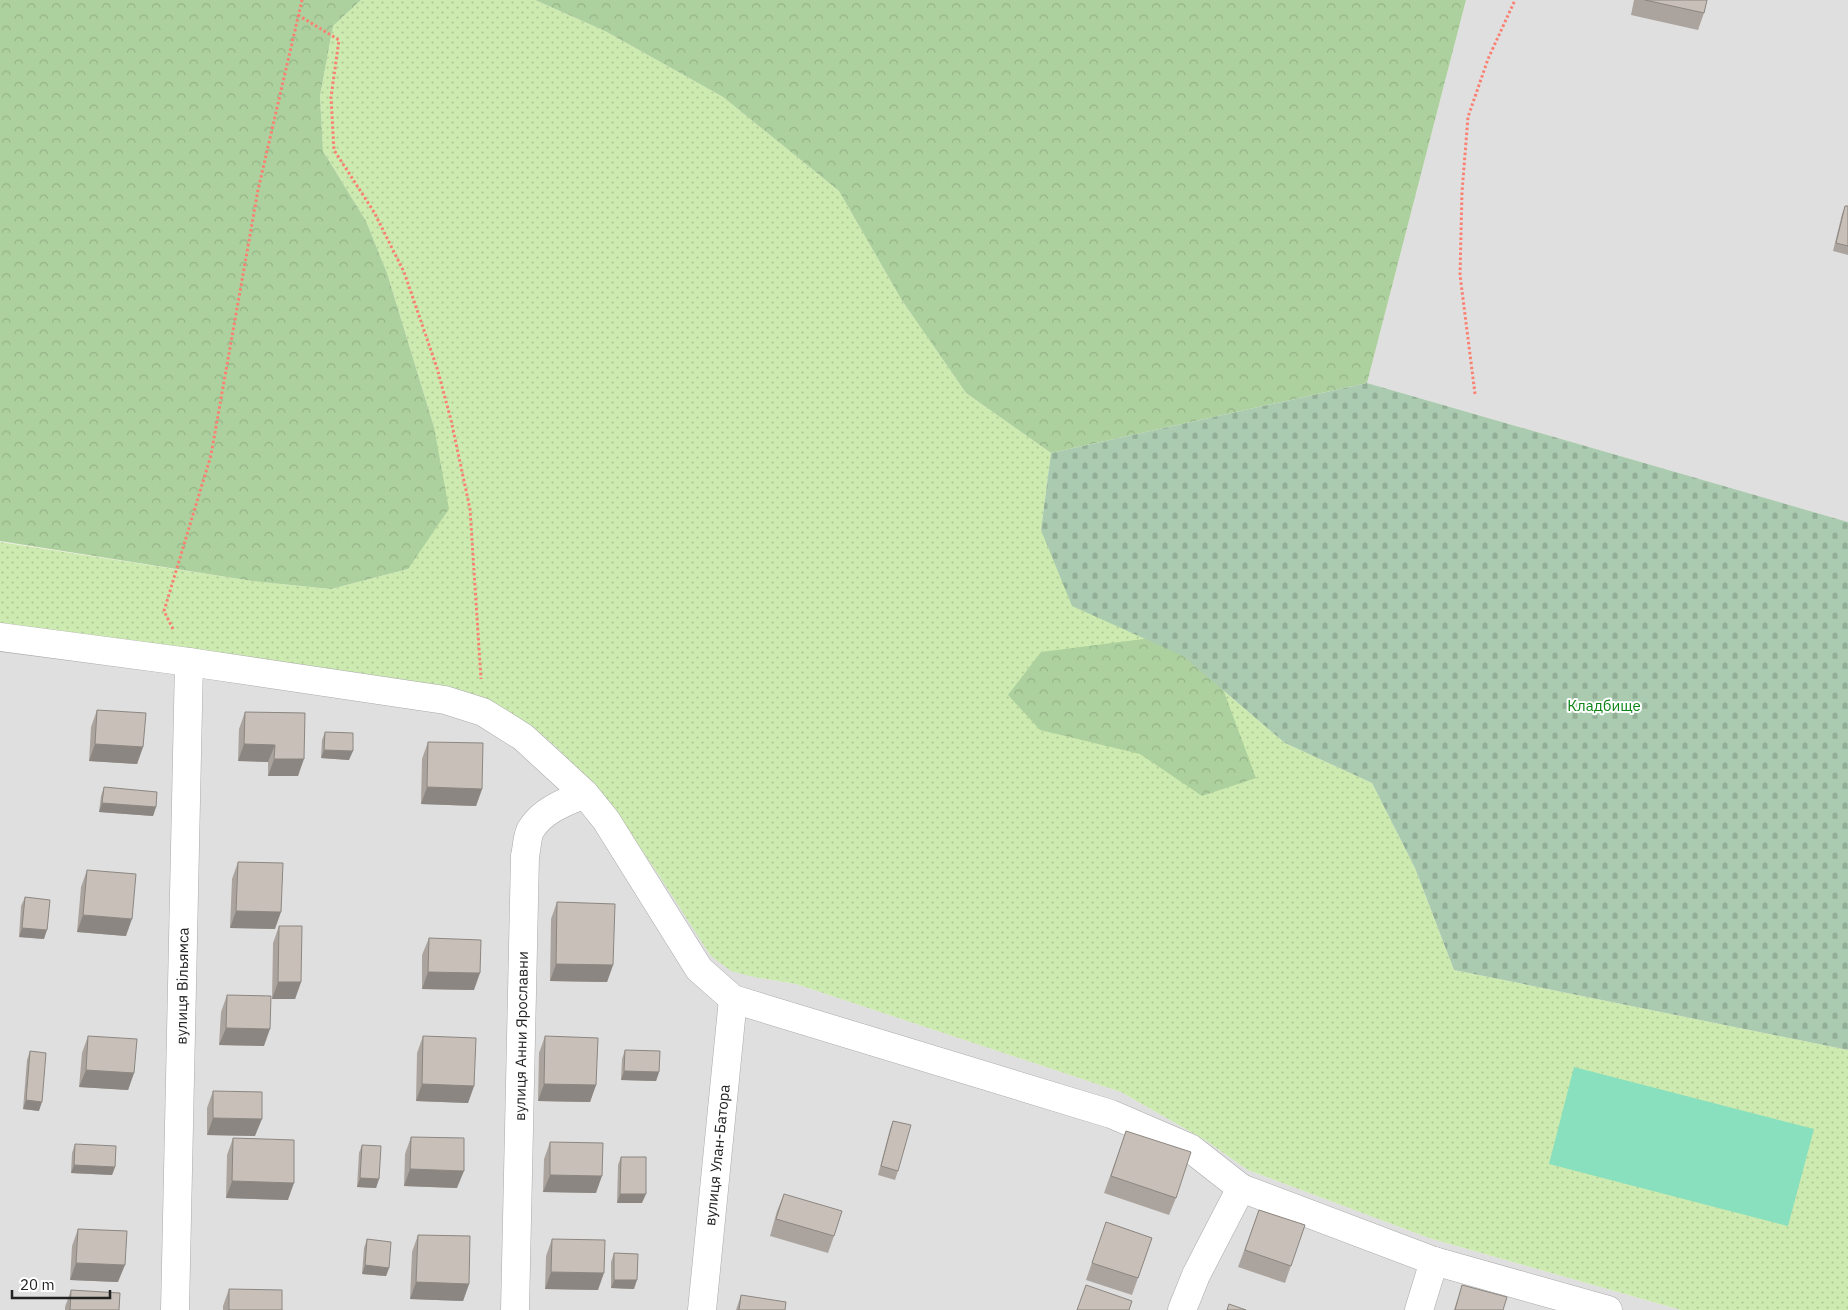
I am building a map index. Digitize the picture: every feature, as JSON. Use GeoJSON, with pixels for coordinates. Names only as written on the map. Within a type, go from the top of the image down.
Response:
{"type":"FeatureCollection","features":[{"type":"Feature","properties":{"kind":"street"},"geometry":{"type":"LineString","coordinates":[[0,637],[189,662],[444,700],[484,712],[523,737],[585,794],[606,820],[700,969],[733,999],[1111,1114],[1190,1148],[1241,1188],[1434,1261],[1608,1310]]}},
{"type":"Feature","properties":{"kind":"street","name":"вулиця Вільямса"},"geometry":{"type":"LineString","coordinates":[[175,1310],[189,662]]}},
{"type":"Feature","properties":{"kind":"street","name":"вулиця Анни Ярославни"},"geometry":{"type":"LineString","coordinates":[[515,1310],[525,856],[530,830],[543,815],[557,805],[585,794]]}},
{"type":"Feature","properties":{"kind":"street","name":"вулиця Улан-Батора"},"geometry":{"type":"LineString","coordinates":[[702,1310],[733,999]]}},
{"type":"Feature","properties":{"kind":"street"},"geometry":{"type":"LineString","coordinates":[[1182,1310],[1196,1275],[1241,1188]]}},
{"type":"Feature","properties":{"kind":"street"},"geometry":{"type":"LineString","coordinates":[[1420,1310],[1434,1261]]}},
{"type":"Feature","properties":{"kind":"path"},"geometry":{"type":"LineString","coordinates":[[189,662],[164,611],[211,455],[258,190],[302,0]]}},
{"type":"Feature","properties":{"kind":"path"},"geometry":{"type":"LineString","coordinates":[[1475,394],[1460,275],[1462,192],[1468,117],[1488,59],[1515,0]]}},
{"type":"Feature","properties":{"kind":"path"},"geometry":{"type":"LineString","coordinates":[[298,15],[339,40],[331,97],[334,150],[374,212],[404,272],[438,368],[470,509],[484,712]]}},
{"type":"Feature","properties":{"kind":"shaded area"},"geometry":{"type":"Polygon","coordinates":[[[1466,0],[1848,0],[1848,522],[1367,383],[1466,0]]]}},
{"type":"Feature","properties":{"kind":"shaded area"},"geometry":{"type":"Polygon","coordinates":[[[0,627],[492,704],[545,737],[587,776],[754,977],[796,984],[1121,1092],[1205,1140],[1248,1170],[1429,1238],[1681,1310],[0,1310],[0,627]]]}},
{"type":"Feature","properties":{"kind":"green space"},"geometry":{"type":"Polygon","coordinates":[[[0,0],[361,0],[333,26],[320,96],[323,151],[366,221],[387,273],[434,427],[449,509],[408,569],[331,589],[252,581],[0,541],[0,0]]]}},
{"type":"Feature","properties":{"kind":"green space"},"geometry":{"type":"Polygon","coordinates":[[[361,0],[535,0],[605,31],[723,97],[839,191],[901,299],[966,393],[1051,453],[1041,530],[1183,656],[1285,743],[1372,783],[1415,868],[1454,970],[1848,1050],[1848,1310],[1681,1310],[1429,1238],[1248,1170],[1205,1140],[1121,1092],[796,984],[731,971],[711,956],[616,814],[572,762],[541,734],[492,704],[0,627],[0,542],[252,581],[331,589],[408,569],[434,427],[387,273],[366,221],[323,151],[320,96],[333,26],[361,0]]]}},
{"type":"Feature","properties":{"kind":"green space"},"geometry":{"type":"Polygon","coordinates":[[[535,0],[1466,0],[1367,383],[1051,453],[966,393],[901,299],[839,191],[723,97],[605,31],[535,0]]]}},
{"type":"Feature","properties":{"kind":"green space","name":"Кладбище"},"geometry":{"type":"Polygon","coordinates":[[[1367,383],[1848,522],[1848,1050],[1454,970],[1415,868],[1372,783],[1285,743],[1183,656],[1072,606],[1041,530],[1051,453],[1367,383]]]}},
{"type":"Feature","properties":{"kind":"green space"},"geometry":{"type":"Polygon","coordinates":[[[1167,636],[1216,670],[1256,778],[1202,796],[1140,754],[1040,730],[1008,695],[1041,652],[1167,636]]]}},
{"type":"Feature","properties":{"kind":"green space"},"geometry":{"type":"Polygon","coordinates":[[[1574,1067],[1814,1129],[1788,1226],[1549,1164],[1574,1067]]]}},
{"type":"Feature","properties":{"kind":"building"},"geometry":{"type":"Polygon","coordinates":[[[1645,0],[1707,0],[1704,13],[1645,0]]]}},
{"type":"Feature","properties":{"kind":"building"},"geometry":{"type":"Polygon","coordinates":[[[1845,206],[1848,206],[1848,246],[1836,243],[1845,206]]]}},
{"type":"Feature","properties":{"kind":"building"},"geometry":{"type":"Polygon","coordinates":[[[97,710],[146,713],[143,747],[95,744],[97,710]]]}},
{"type":"Feature","properties":{"kind":"building"},"geometry":{"type":"Polygon","coordinates":[[[245,712],[305,713],[304,759],[274,759],[275,745],[244,744],[245,712]]]}},
{"type":"Feature","properties":{"kind":"building"},"geometry":{"type":"Polygon","coordinates":[[[325,732],[353,733],[353,751],[324,750],[325,732]]]}},
{"type":"Feature","properties":{"kind":"building"},"geometry":{"type":"Polygon","coordinates":[[[428,742],[483,743],[482,789],[427,787],[428,742]]]}},
{"type":"Feature","properties":{"kind":"building"},"geometry":{"type":"Polygon","coordinates":[[[104,787],[157,792],[156,807],[102,803],[104,787]]]}},
{"type":"Feature","properties":{"kind":"building"},"geometry":{"type":"Polygon","coordinates":[[[238,862],[283,863],[281,912],[236,911],[238,862]]]}},
{"type":"Feature","properties":{"kind":"building"},"geometry":{"type":"Polygon","coordinates":[[[87,870],[136,874],[132,919],[83,915],[87,870]]]}},
{"type":"Feature","properties":{"kind":"building"},"geometry":{"type":"Polygon","coordinates":[[[25,897],[50,900],[47,930],[22,928],[25,897]]]}},
{"type":"Feature","properties":{"kind":"building"},"geometry":{"type":"Polygon","coordinates":[[[557,902],[615,904],[613,965],[556,964],[557,902]]]}},
{"type":"Feature","properties":{"kind":"building"},"geometry":{"type":"Polygon","coordinates":[[[279,926],[302,926],[301,982],[278,982],[279,926]]]}},
{"type":"Feature","properties":{"kind":"building"},"geometry":{"type":"Polygon","coordinates":[[[429,938],[481,940],[480,973],[428,972],[429,938]]]}},
{"type":"Feature","properties":{"kind":"building"},"geometry":{"type":"Polygon","coordinates":[[[227,995],[271,996],[270,1029],[226,1028],[227,995]]]}},
{"type":"Feature","properties":{"kind":"building"},"geometry":{"type":"Polygon","coordinates":[[[88,1036],[137,1039],[134,1073],[86,1070],[88,1036]]]}},
{"type":"Feature","properties":{"kind":"building"},"geometry":{"type":"Polygon","coordinates":[[[423,1036],[476,1038],[474,1086],[422,1084],[423,1036]]]}},
{"type":"Feature","properties":{"kind":"building"},"geometry":{"type":"Polygon","coordinates":[[[545,1036],[598,1038],[596,1085],[544,1084],[545,1036]]]}},
{"type":"Feature","properties":{"kind":"building"},"geometry":{"type":"Polygon","coordinates":[[[625,1050],[660,1051],[659,1072],[624,1071],[625,1050]]]}},
{"type":"Feature","properties":{"kind":"building"},"geometry":{"type":"Polygon","coordinates":[[[30,1051],[46,1053],[42,1102],[26,1100],[30,1051]]]}},
{"type":"Feature","properties":{"kind":"building"},"geometry":{"type":"Polygon","coordinates":[[[213,1091],[262,1092],[262,1119],[213,1118],[213,1091]]]}},
{"type":"Feature","properties":{"kind":"building"},"geometry":{"type":"Polygon","coordinates":[[[893,1121],[911,1125],[898,1171],[881,1166],[893,1121]]]}},
{"type":"Feature","properties":{"kind":"building"},"geometry":{"type":"Polygon","coordinates":[[[1126,1131],[1191,1152],[1176,1198],[1111,1176],[1126,1131]]]}},
{"type":"Feature","properties":{"kind":"building"},"geometry":{"type":"Polygon","coordinates":[[[411,1137],[464,1138],[464,1171],[410,1169],[411,1137]]]}},
{"type":"Feature","properties":{"kind":"building"},"geometry":{"type":"Polygon","coordinates":[[[233,1138],[294,1140],[294,1183],[232,1181],[233,1138]]]}},
{"type":"Feature","properties":{"kind":"building"},"geometry":{"type":"Polygon","coordinates":[[[550,1142],[603,1143],[602,1176],[550,1175],[550,1142]]]}},
{"type":"Feature","properties":{"kind":"building"},"geometry":{"type":"Polygon","coordinates":[[[75,1144],[116,1146],[115,1167],[74,1165],[75,1144]]]}},
{"type":"Feature","properties":{"kind":"building"},"geometry":{"type":"Polygon","coordinates":[[[362,1145],[381,1146],[379,1179],[360,1178],[362,1145]]]}},
{"type":"Feature","properties":{"kind":"building"},"geometry":{"type":"Polygon","coordinates":[[[621,1157],[646,1157],[646,1194],[620,1194],[621,1157]]]}},
{"type":"Feature","properties":{"kind":"building"},"geometry":{"type":"Polygon","coordinates":[[[784,1194],[842,1211],[834,1236],[776,1219],[784,1194]]]}},
{"type":"Feature","properties":{"kind":"building"},"geometry":{"type":"Polygon","coordinates":[[[1259,1210],[1305,1225],[1291,1266],[1245,1250],[1259,1210]]]}},
{"type":"Feature","properties":{"kind":"building"},"geometry":{"type":"Polygon","coordinates":[[[1106,1222],[1152,1238],[1138,1278],[1092,1263],[1106,1222]]]}},
{"type":"Feature","properties":{"kind":"building"},"geometry":{"type":"Polygon","coordinates":[[[78,1229],[127,1231],[125,1265],[76,1263],[78,1229]]]}},
{"type":"Feature","properties":{"kind":"building"},"geometry":{"type":"Polygon","coordinates":[[[418,1235],[470,1236],[469,1284],[416,1282],[418,1235]]]}},
{"type":"Feature","properties":{"kind":"building"},"geometry":{"type":"Polygon","coordinates":[[[367,1239],[391,1242],[389,1268],[365,1265],[367,1239]]]}},
{"type":"Feature","properties":{"kind":"building"},"geometry":{"type":"Polygon","coordinates":[[[552,1239],[605,1240],[604,1273],[551,1272],[552,1239]]]}},
{"type":"Feature","properties":{"kind":"building"},"geometry":{"type":"Polygon","coordinates":[[[614,1253],[638,1254],[637,1280],[614,1280],[614,1253]]]}},
{"type":"Feature","properties":{"kind":"building"},"geometry":{"type":"Polygon","coordinates":[[[1086,1285],[1132,1301],[1129,1310],[1077,1310],[1086,1285]]]}},
{"type":"Feature","properties":{"kind":"building"},"geometry":{"type":"Polygon","coordinates":[[[1462,1285],[1507,1297],[1503,1310],[1455,1310],[1462,1285]]]}},
{"type":"Feature","properties":{"kind":"building"},"geometry":{"type":"Polygon","coordinates":[[[229,1289],[282,1290],[282,1310],[229,1310],[229,1289]]]}},
{"type":"Feature","properties":{"kind":"building"},"geometry":{"type":"Polygon","coordinates":[[[71,1290],[120,1293],[119,1310],[70,1310],[71,1290]]]}},
{"type":"Feature","properties":{"kind":"building"},"geometry":{"type":"Polygon","coordinates":[[[741,1295],[786,1302],[785,1310],[739,1310],[741,1295]]]}},
{"type":"Feature","properties":{"kind":"building"},"geometry":{"type":"Polygon","coordinates":[[[1229,1304],[1246,1310],[1227,1310],[1229,1304]]]}}]}
